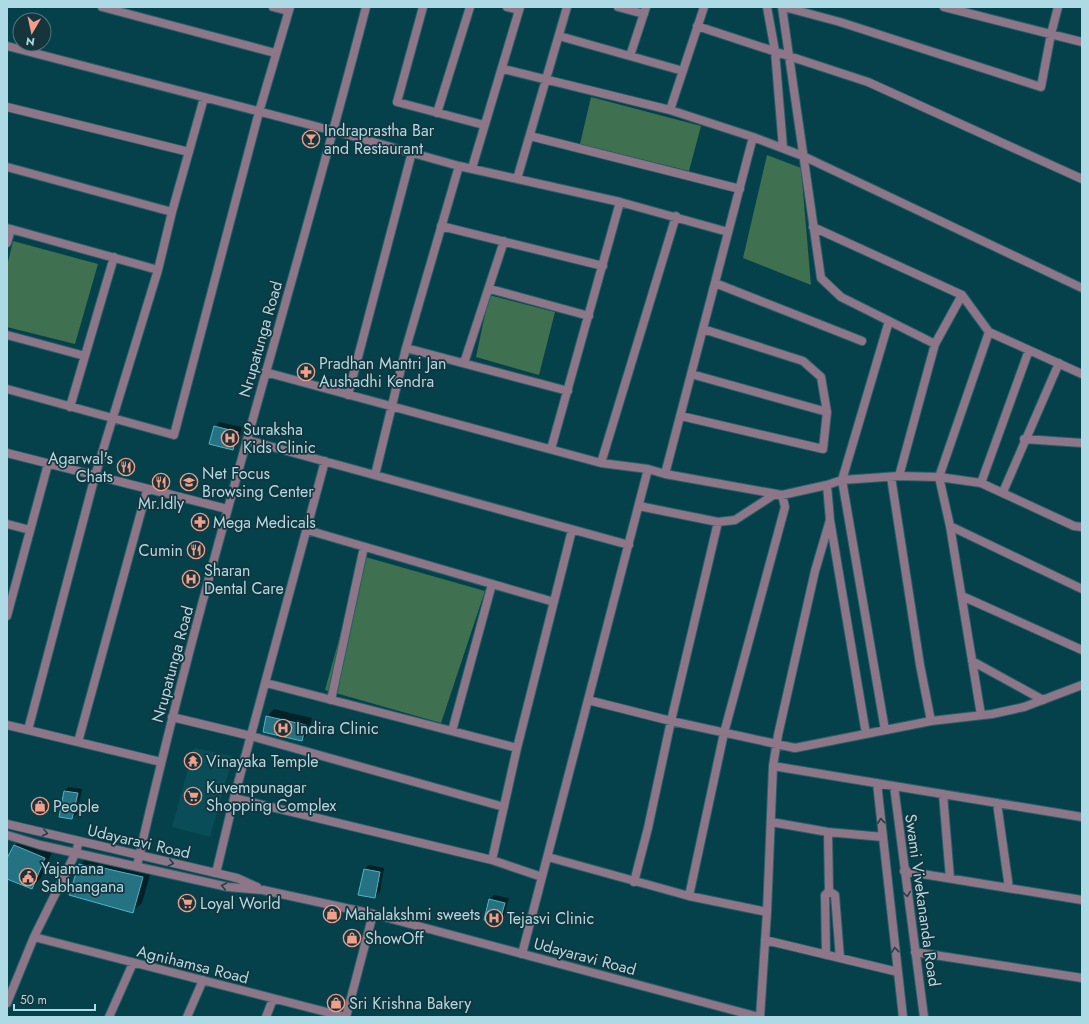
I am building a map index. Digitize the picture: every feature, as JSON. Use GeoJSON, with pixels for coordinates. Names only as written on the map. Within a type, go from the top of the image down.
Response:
{"type":"FeatureCollection","features":[{"type":"Feature","properties":{"kind":"street"},"geometry":{"type":"LineString","coordinates":[[102,7],[275,53]]}},
{"type":"Feature","properties":{"kind":"street"},"geometry":{"type":"LineString","coordinates":[[7,390],[174,435],[259,112],[289,9],[273,7]]}},
{"type":"Feature","properties":{"kind":"street","name":"Nrupatunga Road"},"geometry":{"type":"LineString","coordinates":[[137,866],[172,717],[227,509],[334,131],[366,7]]}},
{"type":"Feature","properties":{"kind":"street"},"geometry":{"type":"LineString","coordinates":[[423,7],[397,102],[484,125]]}},
{"type":"Feature","properties":{"kind":"street"},"geometry":{"type":"LineString","coordinates":[[437,113],[470,7]]}},
{"type":"Feature","properties":{"kind":"street"},"geometry":{"type":"LineString","coordinates":[[472,168],[520,9],[507,7]]}},
{"type":"Feature","properties":{"kind":"street"},"geometry":{"type":"LineString","coordinates":[[517,178],[567,7]]}},
{"type":"Feature","properties":{"kind":"street"},"geometry":{"type":"LineString","coordinates":[[618,7],[645,11],[630,56]]}},
{"type":"Feature","properties":{"kind":"street"},"geometry":{"type":"LineString","coordinates":[[670,110],[704,7]]}},
{"type":"Feature","properties":{"kind":"street"},"geometry":{"type":"LineString","coordinates":[[767,7],[775,52],[783,148]]}},
{"type":"Feature","properties":{"kind":"street"},"geometry":{"type":"LineString","coordinates":[[935,344],[841,297],[820,278],[783,7],[840,22],[1041,87],[1051,34],[1058,7]]}},
{"type":"Feature","properties":{"kind":"street"},"geometry":{"type":"LineString","coordinates":[[944,7],[1082,42]]}},
{"type":"Feature","properties":{"kind":"street"},"geometry":{"type":"LineString","coordinates":[[697,26],[868,82],[1082,179]]}},
{"type":"Feature","properties":{"kind":"street"},"geometry":{"type":"LineString","coordinates":[[559,36],[683,71]]}},
{"type":"Feature","properties":{"kind":"street"},"geometry":{"type":"LineString","coordinates":[[7,46],[334,131],[459,166],[620,202],[676,216],[728,232]]}},
{"type":"Feature","properties":{"kind":"street"},"geometry":{"type":"LineString","coordinates":[[503,69],[670,110],[783,148],[803,156],[1082,288]]}},
{"type":"Feature","properties":{"kind":"street"},"geometry":{"type":"LineString","coordinates":[[28,730],[95,476],[158,270],[172,212],[204,98]]}},
{"type":"Feature","properties":{"kind":"street"},"geometry":{"type":"LineString","coordinates":[[7,107],[189,152]]}},
{"type":"Feature","properties":{"kind":"street"},"geometry":{"type":"LineString","coordinates":[[530,136],[740,189]]}},
{"type":"Feature","properties":{"kind":"street"},"geometry":{"type":"LineString","coordinates":[[666,474],[753,137]]}},
{"type":"Feature","properties":{"kind":"street"},"geometry":{"type":"LineString","coordinates":[[348,394],[412,152]]}},
{"type":"Feature","properties":{"kind":"street"},"geometry":{"type":"LineString","coordinates":[[375,476],[406,348],[459,166]]}},
{"type":"Feature","properties":{"kind":"street"},"geometry":{"type":"LineString","coordinates":[[7,167],[172,212]]}},
{"type":"Feature","properties":{"kind":"street"},"geometry":{"type":"LineString","coordinates":[[551,449],[620,202]]}},
{"type":"Feature","properties":{"kind":"street"},"geometry":{"type":"LineString","coordinates":[[601,463],[676,216]]}},
{"type":"Feature","properties":{"kind":"street"},"geometry":{"type":"LineString","coordinates":[[441,226],[602,266]]}},
{"type":"Feature","properties":{"kind":"street"},"geometry":{"type":"LineString","coordinates":[[813,227],[962,295],[989,332],[1082,374]]}},
{"type":"Feature","properties":{"kind":"street"},"geometry":{"type":"LineString","coordinates":[[7,243],[9,229],[158,270]]}},
{"type":"Feature","properties":{"kind":"street"},"geometry":{"type":"LineString","coordinates":[[464,363],[490,289],[504,241]]}},
{"type":"Feature","properties":{"kind":"street"},"geometry":{"type":"LineString","coordinates":[[70,407],[114,257]]}},
{"type":"Feature","properties":{"kind":"street"},"geometry":{"type":"LineString","coordinates":[[715,283],[862,341]]}},
{"type":"Feature","properties":{"kind":"street"},"geometry":{"type":"LineString","coordinates":[[490,289],[588,316]]}},
{"type":"Feature","properties":{"kind":"street"},"geometry":{"type":"LineString","coordinates":[[931,721],[920,666],[895,477],[935,344],[962,295]]}},
{"type":"Feature","properties":{"kind":"street"},"geometry":{"type":"LineString","coordinates":[[885,730],[842,480],[889,321]]}},
{"type":"Feature","properties":{"kind":"street"},"geometry":{"type":"LineString","coordinates":[[680,416],[824,449],[827,412],[821,377],[803,361],[703,329]]}},
{"type":"Feature","properties":{"kind":"street"},"geometry":{"type":"LineString","coordinates":[[981,715],[950,526],[939,477],[989,332]]}},
{"type":"Feature","properties":{"kind":"street"},"geometry":{"type":"LineString","coordinates":[[7,335],[85,356]]}},
{"type":"Feature","properties":{"kind":"street"},"geometry":{"type":"LineString","coordinates":[[406,348],[568,391]]}},
{"type":"Feature","properties":{"kind":"street"},"geometry":{"type":"LineString","coordinates":[[981,483],[1029,350]]}},
{"type":"Feature","properties":{"kind":"street"},"geometry":{"type":"LineString","coordinates":[[1003,492],[1024,439],[1059,363]]}},
{"type":"Feature","properties":{"kind":"street"},"geometry":{"type":"LineString","coordinates":[[265,372],[601,463],[648,470],[779,495]]}},
{"type":"Feature","properties":{"kind":"street"},"geometry":{"type":"LineString","coordinates":[[691,374],[827,412]]}},
{"type":"Feature","properties":{"kind":"street"},"geometry":{"type":"LineString","coordinates":[[1024,439],[1082,443]]}},
{"type":"Feature","properties":{"kind":"street"},"geometry":{"type":"LineString","coordinates":[[247,440],[629,545]]}},
{"type":"Feature","properties":{"kind":"street"},"geometry":{"type":"LineString","coordinates":[[7,453],[147,490],[227,509]]}},
{"type":"Feature","properties":{"kind":"street"},"geometry":{"type":"LineString","coordinates":[[216,873],[234,798],[307,530],[324,461]]}},
{"type":"Feature","properties":{"kind":"street"},"geometry":{"type":"LineString","coordinates":[[7,616],[10,590],[30,530],[48,464]]}},
{"type":"Feature","properties":{"kind":"street"},"geometry":{"type":"LineString","coordinates":[[522,954],[648,470]]}},
{"type":"Feature","properties":{"kind":"street"},"geometry":{"type":"LineString","coordinates":[[639,506],[718,522],[735,520],[779,495],[827,485],[842,480],[895,477],[939,477],[981,483],[1074,526],[1082,527]]}},
{"type":"Feature","properties":{"kind":"street"},"geometry":{"type":"LineString","coordinates":[[827,485],[830,520],[866,734]]}},
{"type":"Feature","properties":{"kind":"street"},"geometry":{"type":"LineString","coordinates":[[78,742],[147,490]]}},
{"type":"Feature","properties":{"kind":"street"},"geometry":{"type":"LineString","coordinates":[[689,896],[724,733],[785,507],[779,495]]}},
{"type":"Feature","properties":{"kind":"street"},"geometry":{"type":"LineString","coordinates":[[759,1017],[767,912],[774,766],[777,744],[815,571],[830,520]]}},
{"type":"Feature","properties":{"kind":"street"},"geometry":{"type":"LineString","coordinates":[[634,882],[648,828],[671,721],[718,522]]}},
{"type":"Feature","properties":{"kind":"street"},"geometry":{"type":"LineString","coordinates":[[7,524],[30,530]]}},
{"type":"Feature","properties":{"kind":"street"},"geometry":{"type":"LineString","coordinates":[[950,526],[1082,589]]}},
{"type":"Feature","properties":{"kind":"street"},"geometry":{"type":"LineString","coordinates":[[307,530],[554,602]]}},
{"type":"Feature","properties":{"kind":"street"},"geometry":{"type":"LineString","coordinates":[[492,860],[517,748],[572,530]]}},
{"type":"Feature","properties":{"kind":"street"},"geometry":{"type":"LineString","coordinates":[[331,700],[364,547]]}},
{"type":"Feature","properties":{"kind":"street"},"geometry":{"type":"LineString","coordinates":[[452,732],[492,584]]}},
{"type":"Feature","properties":{"kind":"street"},"geometry":{"type":"LineString","coordinates":[[962,596],[1082,650]]}},
{"type":"Feature","properties":{"kind":"street"},"geometry":{"type":"LineString","coordinates":[[972,661],[1042,700]]}},
{"type":"Feature","properties":{"kind":"street"},"geometry":{"type":"LineString","coordinates":[[266,683],[517,748]]}},
{"type":"Feature","properties":{"kind":"street"},"geometry":{"type":"LineString","coordinates":[[588,700],[671,721],[795,748],[931,721],[981,715],[1024,707],[1082,685]]}},
{"type":"Feature","properties":{"kind":"street"},"geometry":{"type":"LineString","coordinates":[[172,717],[251,736],[504,806]]}},
{"type":"Feature","properties":{"kind":"street"},"geometry":{"type":"LineString","coordinates":[[7,725],[161,762]]}},
{"type":"Feature","properties":{"kind":"street"},"geometry":{"type":"LineString","coordinates":[[774,766],[1082,817]]}},
{"type":"Feature","properties":{"kind":"street"},"geometry":{"type":"LineString","coordinates":[[877,783],[903,1017]]}},
{"type":"Feature","properties":{"kind":"street","name":"Swami Vivekananda Road"},"geometry":{"type":"LineString","coordinates":[[894,786],[924,1017]]}},
{"type":"Feature","properties":{"kind":"street"},"geometry":{"type":"LineString","coordinates":[[943,794],[950,878]]}},
{"type":"Feature","properties":{"kind":"street"},"geometry":{"type":"LineString","coordinates":[[234,798],[492,860],[542,877]]}},
{"type":"Feature","properties":{"kind":"street"},"geometry":{"type":"LineString","coordinates":[[997,803],[1009,888]]}},
{"type":"Feature","properties":{"kind":"street"},"geometry":{"type":"LineString","coordinates":[[771,822],[828,832],[883,837]]}},
{"type":"Feature","properties":{"kind":"street","name":"Udayaravi Road"},"geometry":{"type":"LineString","coordinates":[[7,824],[237,878],[263,890]]}},
{"type":"Feature","properties":{"kind":"street"},"geometry":{"type":"LineString","coordinates":[[826,955],[825,895],[829,891],[828,832]]}},
{"type":"Feature","properties":{"kind":"street","name":"Udayaravi Road"},"geometry":{"type":"LineString","coordinates":[[7,835],[228,887],[263,890],[373,914],[759,1017]]}},
{"type":"Feature","properties":{"kind":"street"},"geometry":{"type":"LineString","coordinates":[[7,1003],[34,937],[76,852],[79,841]]}},
{"type":"Feature","properties":{"kind":"street"},"geometry":{"type":"LineString","coordinates":[[548,857],[689,896],[767,912]]}},
{"type":"Feature","properties":{"kind":"street"},"geometry":{"type":"LineString","coordinates":[[904,871],[1082,900]]}},
{"type":"Feature","properties":{"kind":"street"},"geometry":{"type":"LineString","coordinates":[[829,891],[835,895],[840,958]]}},
{"type":"Feature","properties":{"kind":"street"},"geometry":{"type":"LineString","coordinates":[[346,1017],[373,914]]}},
{"type":"Feature","properties":{"kind":"street","name":"Agnihamsa Road"},"geometry":{"type":"LineString","coordinates":[[34,937],[346,1017]]}},
{"type":"Feature","properties":{"kind":"street"},"geometry":{"type":"LineString","coordinates":[[765,940],[898,972]]}},
{"type":"Feature","properties":{"kind":"street"},"geometry":{"type":"LineString","coordinates":[[915,952],[1082,978]]}},
{"type":"Feature","properties":{"kind":"street"},"geometry":{"type":"LineString","coordinates":[[109,1017],[133,963]]}},
{"type":"Feature","properties":{"kind":"street"},"geometry":{"type":"LineString","coordinates":[[187,1017],[203,980]]}},
{"type":"Feature","properties":{"kind":"street"},"geometry":{"type":"LineString","coordinates":[[266,1017],[273,999]]}},
{"type":"Feature","properties":{"kind":"shaded area","name":"Kuvempunagar Shopping Complex"},"geometry":{"type":"Polygon","coordinates":[[[194,748],[233,756],[210,837],[172,827],[194,748]]]}},
{"type":"Feature","properties":{"kind":"green space"},"geometry":{"type":"Polygon","coordinates":[[[591,97],[701,126],[689,171],[580,144],[591,97]]]}},
{"type":"Feature","properties":{"kind":"green space"},"geometry":{"type":"Polygon","coordinates":[[[767,155],[801,168],[811,285],[743,258],[767,155]]]}},
{"type":"Feature","properties":{"kind":"green space"},"geometry":{"type":"Polygon","coordinates":[[[13,241],[98,264],[75,344],[7,327],[7,266],[13,241]]]}},
{"type":"Feature","properties":{"kind":"green space"},"geometry":{"type":"Polygon","coordinates":[[[489,295],[555,312],[539,375],[476,357],[489,295]]]}},
{"type":"Feature","properties":{"kind":"green space"},"geometry":{"type":"Polygon","coordinates":[[[362,556],[485,591],[441,723],[325,690],[362,556]]]}},
{"type":"Feature","properties":{"kind":"building"},"geometry":{"type":"Polygon","coordinates":[[[214,426],[238,432],[233,450],[209,444],[214,426]]]}},
{"type":"Feature","properties":{"kind":"building"},"geometry":{"type":"Polygon","coordinates":[[[266,716],[306,725],[302,741],[263,732],[266,716]]]}},
{"type":"Feature","properties":{"kind":"building"},"geometry":{"type":"Polygon","coordinates":[[[64,791],[78,793],[72,819],[59,817],[64,791]]]}},
{"type":"Feature","properties":{"kind":"building"},"geometry":{"type":"Polygon","coordinates":[[[14,845],[45,858],[32,889],[7,879],[7,858],[14,845]]]}},
{"type":"Feature","properties":{"kind":"building"},"geometry":{"type":"Polygon","coordinates":[[[79,864],[143,877],[133,913],[69,895],[79,864]]]}},
{"type":"Feature","properties":{"kind":"building"},"geometry":{"type":"Polygon","coordinates":[[[364,869],[380,872],[375,898],[358,895],[364,869]]]}},
{"type":"Feature","properties":{"kind":"building"},"geometry":{"type":"Polygon","coordinates":[[[489,899],[505,903],[499,924],[484,920],[489,899]]]}},
{"type":"Feature","properties":{"kind":"place","name":"Indraprastha Bar and Restaurant"},"geometry":{"type":"Point","coordinates":[311,139]}},
{"type":"Feature","properties":{"kind":"place","name":"Pradhan Mantri Jan Aushadhi Kendra"},"geometry":{"type":"Point","coordinates":[306,372]}},
{"type":"Feature","properties":{"kind":"place","name":"Suraksha Kids Clinic"},"geometry":{"type":"Point","coordinates":[230,438]}},
{"type":"Feature","properties":{"kind":"place","name":"Agarwal's Chats"},"geometry":{"type":"Point","coordinates":[126,467]}},
{"type":"Feature","properties":{"kind":"place","name":"Mr.Idly"},"geometry":{"type":"Point","coordinates":[161,482]}},
{"type":"Feature","properties":{"kind":"place","name":"Net Focus Browsing Center"},"geometry":{"type":"Point","coordinates":[189,482]}},
{"type":"Feature","properties":{"kind":"place","name":"Mega Medicals"},"geometry":{"type":"Point","coordinates":[200,522]}},
{"type":"Feature","properties":{"kind":"place","name":"Cumin"},"geometry":{"type":"Point","coordinates":[196,550]}},
{"type":"Feature","properties":{"kind":"place","name":"Sharan Dental Care"},"geometry":{"type":"Point","coordinates":[191,579]}},
{"type":"Feature","properties":{"kind":"place","name":"Indira Clinic"},"geometry":{"type":"Point","coordinates":[283,728]}},
{"type":"Feature","properties":{"kind":"place","name":"Vinayaka Temple"},"geometry":{"type":"Point","coordinates":[193,761]}},
{"type":"Feature","properties":{"kind":"place","name":"Kuvempunagar Shopping Complex"},"geometry":{"type":"Point","coordinates":[193,796]}},
{"type":"Feature","properties":{"kind":"place","name":"People"},"geometry":{"type":"Point","coordinates":[40,806]}},
{"type":"Feature","properties":{"kind":"place","name":"Yajamana Sabhangana"},"geometry":{"type":"Point","coordinates":[28,877]}},
{"type":"Feature","properties":{"kind":"place","name":"Loyal World"},"geometry":{"type":"Point","coordinates":[187,903]}},
{"type":"Feature","properties":{"kind":"place","name":"Mahalakshmi sweets"},"geometry":{"type":"Point","coordinates":[332,914]}},
{"type":"Feature","properties":{"kind":"place","name":"Tejasvi Clinic"},"geometry":{"type":"Point","coordinates":[494,918]}},
{"type":"Feature","properties":{"kind":"place","name":"ShowOff"},"geometry":{"type":"Point","coordinates":[352,938]}},
{"type":"Feature","properties":{"kind":"place","name":"Sri Krishna Bakery"},"geometry":{"type":"Point","coordinates":[336,1003]}}]}
